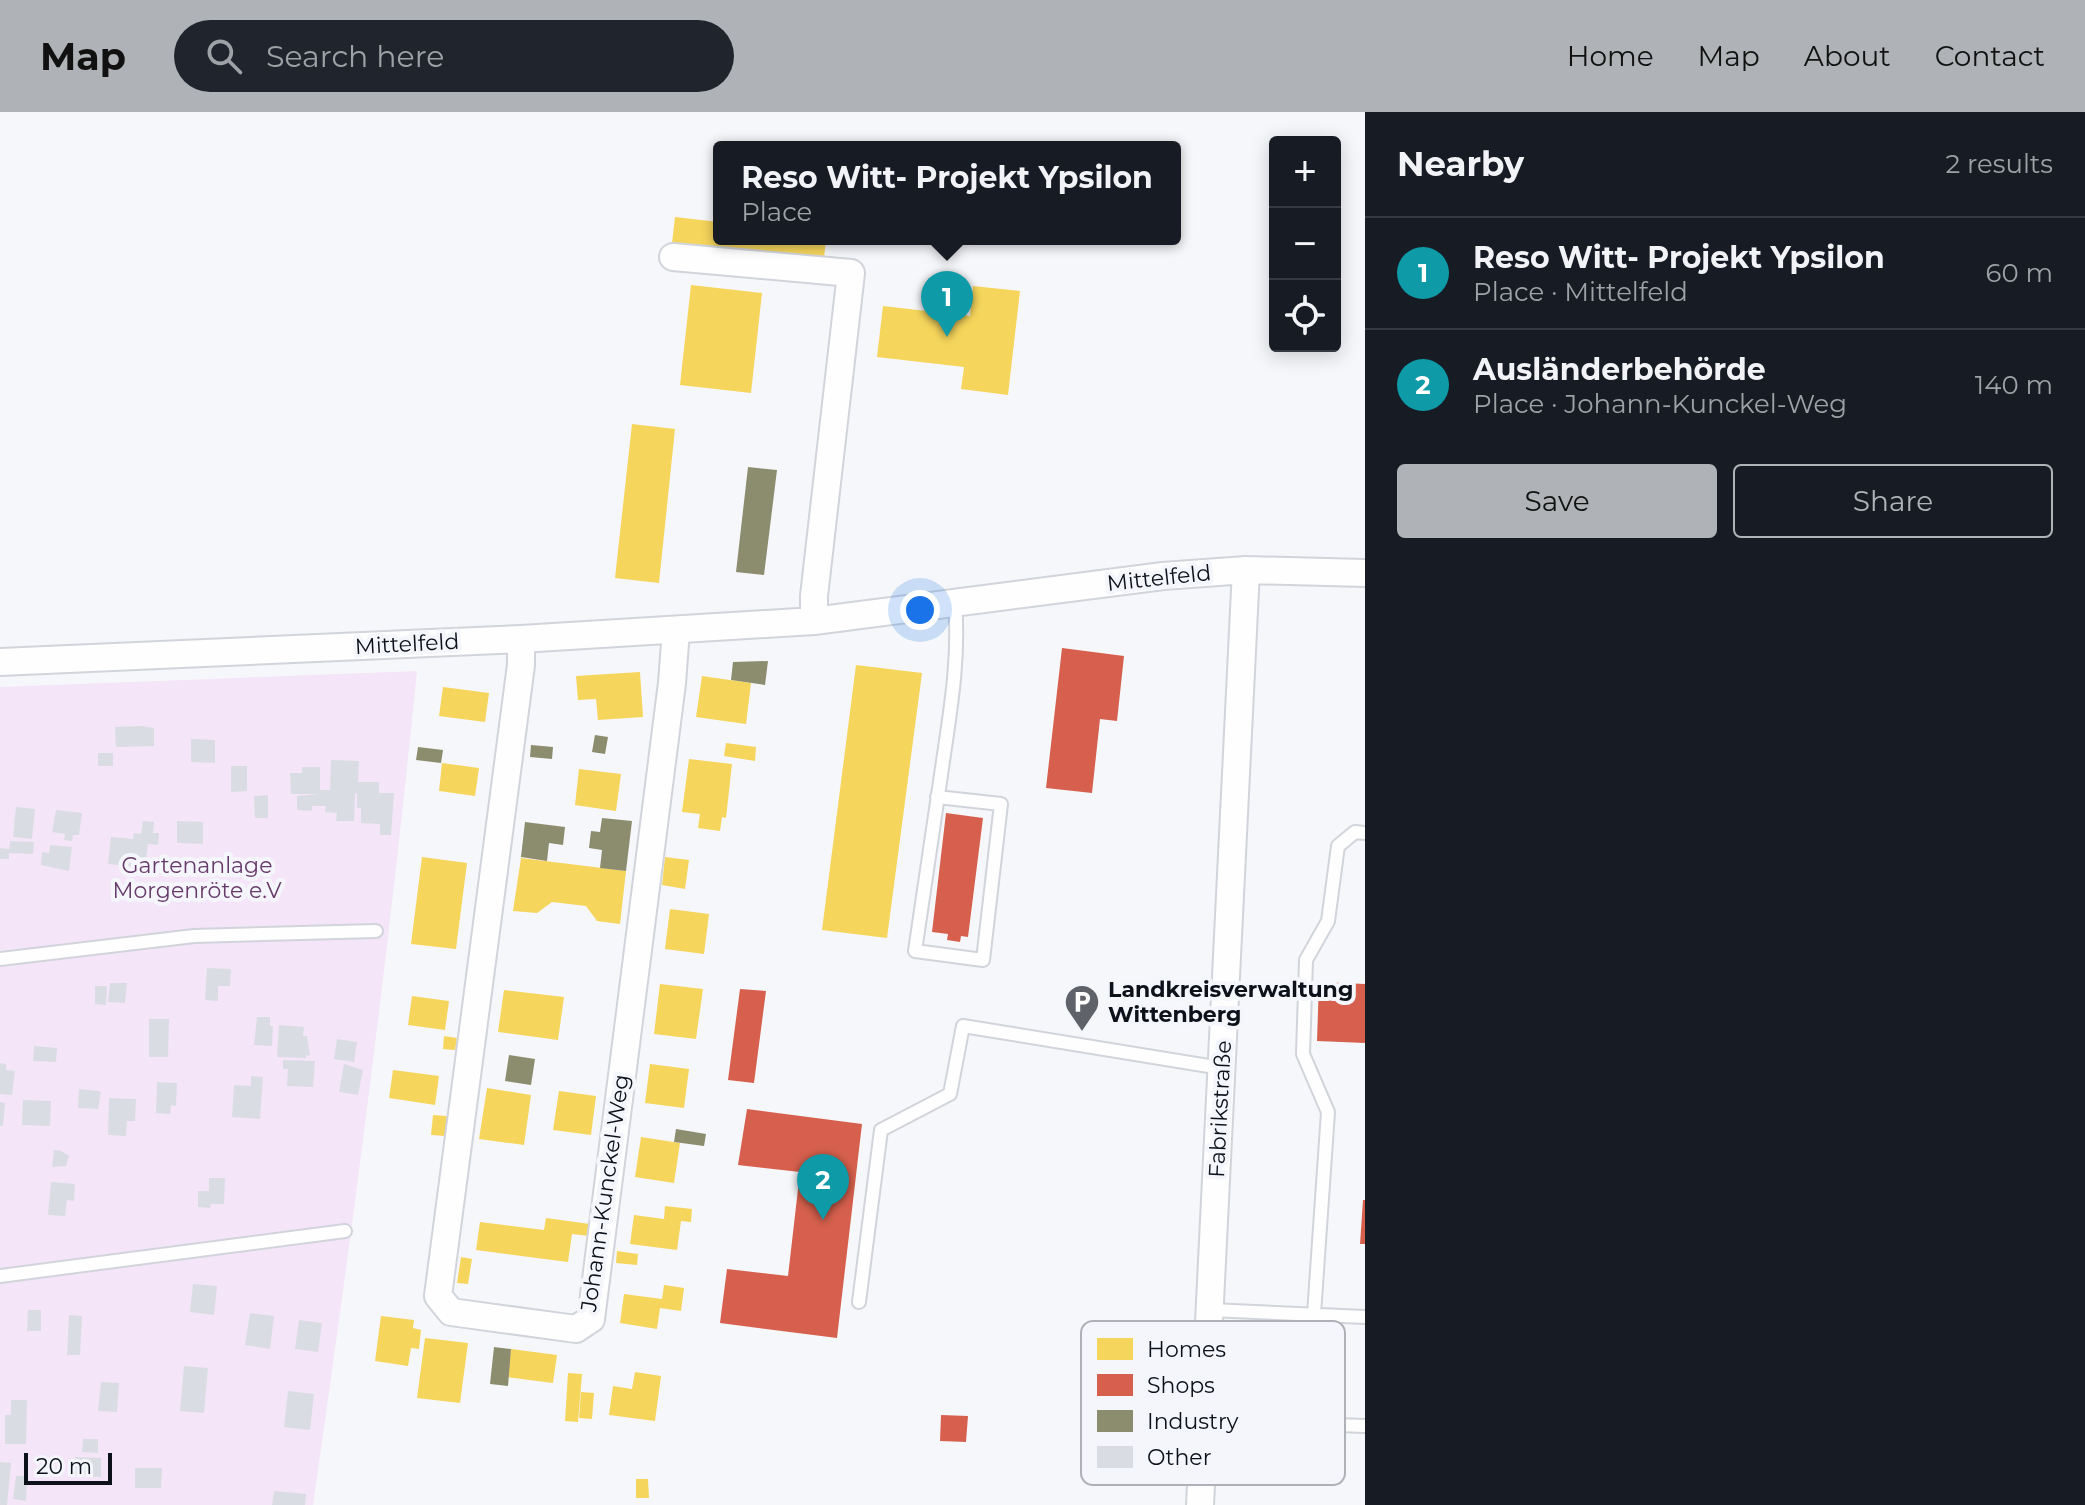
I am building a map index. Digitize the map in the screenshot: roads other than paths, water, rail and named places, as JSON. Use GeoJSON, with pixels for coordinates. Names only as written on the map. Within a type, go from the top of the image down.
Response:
{"type":"FeatureCollection","features":[{"type":"Feature","properties":{"kind":"street"},"geometry":{"type":"LineString","coordinates":[[673,257],[851,273],[814,596],[814,621]]}},
{"type":"Feature","properties":{"kind":"street","name":"Mittelfeld"},"geometry":{"type":"LineString","coordinates":[[0,662],[676,630],[814,621],[1163,576],[1246,570],[1365,573]]}},
{"type":"Feature","properties":{"kind":"street","name":"Fabrikstraße"},"geometry":{"type":"LineString","coordinates":[[1210,1321],[1246,570]]}},
{"type":"Feature","properties":{"kind":"street","name":"Johann-Kunckel-Weg"},"geometry":{"type":"LineString","coordinates":[[521,639],[521,665],[438,1296],[451,1312],[576,1329],[591,1319],[672,683],[676,630]]}},
{"type":"Feature","properties":{"kind":"street","name":"Fabrikstraße"},"geometry":{"type":"LineString","coordinates":[[1200,1505],[1201,1485]]}},
{"type":"Feature","properties":{"kind":"lane"},"geometry":{"type":"LineString","coordinates":[[937,797],[1001,804],[983,960],[915,951],[937,797],[953,691],[957,627],[955,604]]}},
{"type":"Feature","properties":{"kind":"lane"},"geometry":{"type":"LineString","coordinates":[[1314,1314],[1328,1112],[1303,1054],[1306,960],[1328,921],[1338,846],[1355,832],[1365,833]]}},
{"type":"Feature","properties":{"kind":"lane"},"geometry":{"type":"LineString","coordinates":[[0,959],[194,936],[376,931]]}},
{"type":"Feature","properties":{"kind":"lane"},"geometry":{"type":"LineString","coordinates":[[859,1302],[881,1130],[950,1094],[963,1026],[1221,1068]]}},
{"type":"Feature","properties":{"kind":"lane"},"geometry":{"type":"LineString","coordinates":[[0,1276],[345,1231]]}},
{"type":"Feature","properties":{"kind":"lane"},"geometry":{"type":"LineString","coordinates":[[1211,1310],[1365,1317]]}},
{"type":"Feature","properties":{"kind":"lane"},"geometry":{"type":"LineString","coordinates":[[1345,1425],[1365,1426]]}},
{"type":"Feature","properties":{"kind":"place","name":"Reso Witt- Projekt Ypsilon"},"geometry":{"type":"Point","coordinates":[947,337]}},
{"type":"Feature","properties":{"kind":"place","name":"Landkreisverwaltung Wittenberg"},"geometry":{"type":"Point","coordinates":[1082,1033]}},
{"type":"Feature","properties":{"kind":"place","name":"Ausländerbehörde"},"geometry":{"type":"Point","coordinates":[823,1220]}},
{"type":"Feature","properties":{"kind":"park label","name":"Gartenanlage Morgenröte e.V"},"geometry":{"type":"Point","coordinates":[197,878]}}]}
